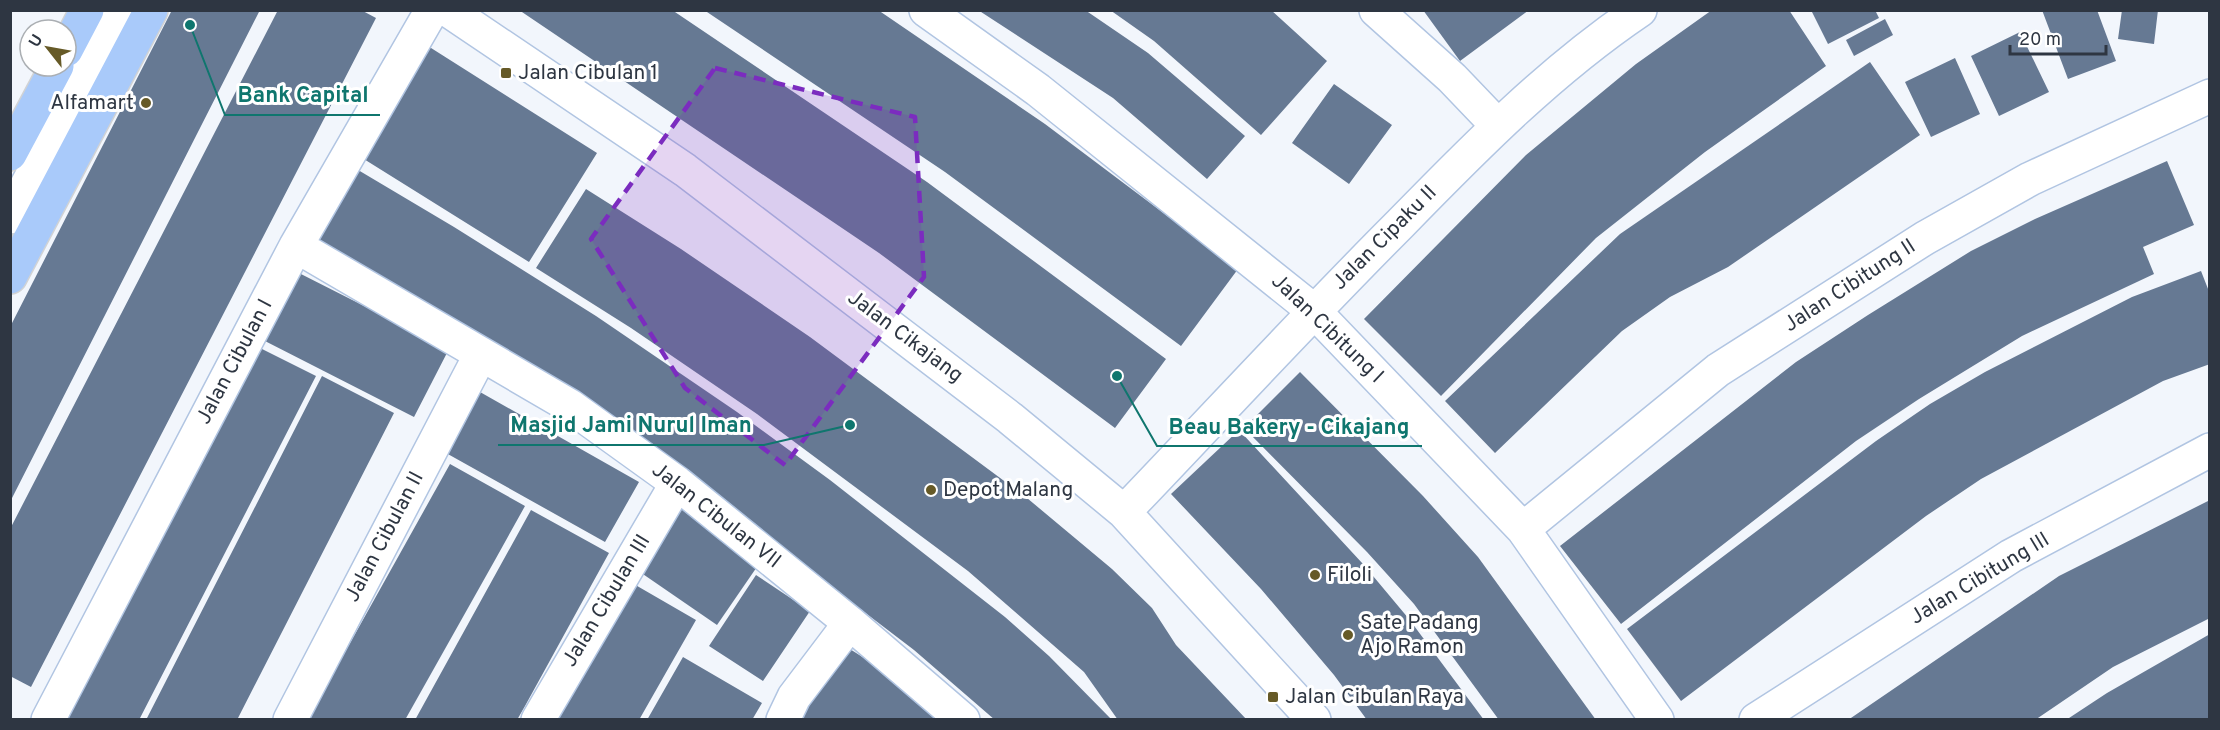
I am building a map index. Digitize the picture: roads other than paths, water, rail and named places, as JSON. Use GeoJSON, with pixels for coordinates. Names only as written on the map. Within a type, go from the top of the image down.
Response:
{"type":"FeatureCollection","features":[{"type":"Feature","properties":{"kind":"main road"},"geometry":{"type":"LineString","coordinates":[[78,27],[87,10]]}},
{"type":"Feature","properties":{"kind":"main road"},"geometry":{"type":"LineString","coordinates":[[10,278],[151,10]]}},
{"type":"Feature","properties":{"kind":"main road"},"geometry":{"type":"LineString","coordinates":[[10,154],[51,78]]}},
{"type":"Feature","properties":{"kind":"street"},"geometry":{"type":"LineString","coordinates":[[10,217],[120,10]]}},
{"type":"Feature","properties":{"kind":"street","name":"Jalan Cibulan I"},"geometry":{"type":"LineString","coordinates":[[48,720],[296,246],[432,10]]}},
{"type":"Feature","properties":{"kind":"street","name":"Jalan Cikajang"},"geometry":{"type":"LineString","coordinates":[[448,10],[685,170],[1010,418],[1124,512],[1314,720]]}},
{"type":"Feature","properties":{"kind":"street","name":"Jalan Cibitung I"},"geometry":{"type":"LineString","coordinates":[[926,10],[1038,90],[1314,311],[1523,529],[1657,720]]}},
{"type":"Feature","properties":{"kind":"street"},"geometry":{"type":"LineString","coordinates":[[1376,10],[1452,78],[1497,125]]}},
{"type":"Feature","properties":{"kind":"street","name":"Jalan Cipaku II"},"geometry":{"type":"LineString","coordinates":[[1124,512],[1314,311],[1497,125],[1615,27],[1640,10]]}},
{"type":"Feature","properties":{"kind":"street","name":"Jalan Cibitung II"},"geometry":{"type":"LineString","coordinates":[[1523,529],[1718,370],[1925,238],[2030,179],[2210,96]]}},
{"type":"Feature","properties":{"kind":"street","name":"Jalan Cibulan VII"},"geometry":{"type":"LineString","coordinates":[[296,246],[570,406],[677,483],[850,623],[963,720]]}},
{"type":"Feature","properties":{"kind":"street","name":"Jalan Cibulan II"},"geometry":{"type":"LineString","coordinates":[[290,720],[481,354]]}},
{"type":"Feature","properties":{"kind":"street","name":"Jalan Cibitung III"},"geometry":{"type":"LineString","coordinates":[[1756,720],[2011,556],[2210,450]]}},
{"type":"Feature","properties":{"kind":"street","name":"Jalan Cibulan III"},"geometry":{"type":"LineString","coordinates":[[538,720],[677,483]]}},
{"type":"Feature","properties":{"kind":"street"},"geometry":{"type":"LineString","coordinates":[[783,720],[794,697],[850,623]]}},
{"type":"Feature","properties":{"kind":"place","name":"Bank Capital"},"geometry":{"type":"Point","coordinates":[190,25]}},
{"type":"Feature","properties":{"kind":"place","name":"Jalan Cibulan 1"},"geometry":{"type":"Point","coordinates":[506,73]}},
{"type":"Feature","properties":{"kind":"place","name":"Alfamart"},"geometry":{"type":"Point","coordinates":[146,103]}},
{"type":"Feature","properties":{"kind":"place","name":"Beau Bakery - Cikajang"},"geometry":{"type":"Point","coordinates":[1117,376]}},
{"type":"Feature","properties":{"kind":"place","name":"Masjid Jami Nurul Iman"},"geometry":{"type":"Point","coordinates":[850,425]}},
{"type":"Feature","properties":{"kind":"place","name":"Depot Malang"},"geometry":{"type":"Point","coordinates":[931,490]}},
{"type":"Feature","properties":{"kind":"place","name":"Filoli"},"geometry":{"type":"Point","coordinates":[1315,575]}},
{"type":"Feature","properties":{"kind":"place","name":"Sate Padang Ajo Ramon"},"geometry":{"type":"Point","coordinates":[1348,635]}},
{"type":"Feature","properties":{"kind":"place","name":"Jalan Cibulan Raya"},"geometry":{"type":"Point","coordinates":[1273,697]}}]}
